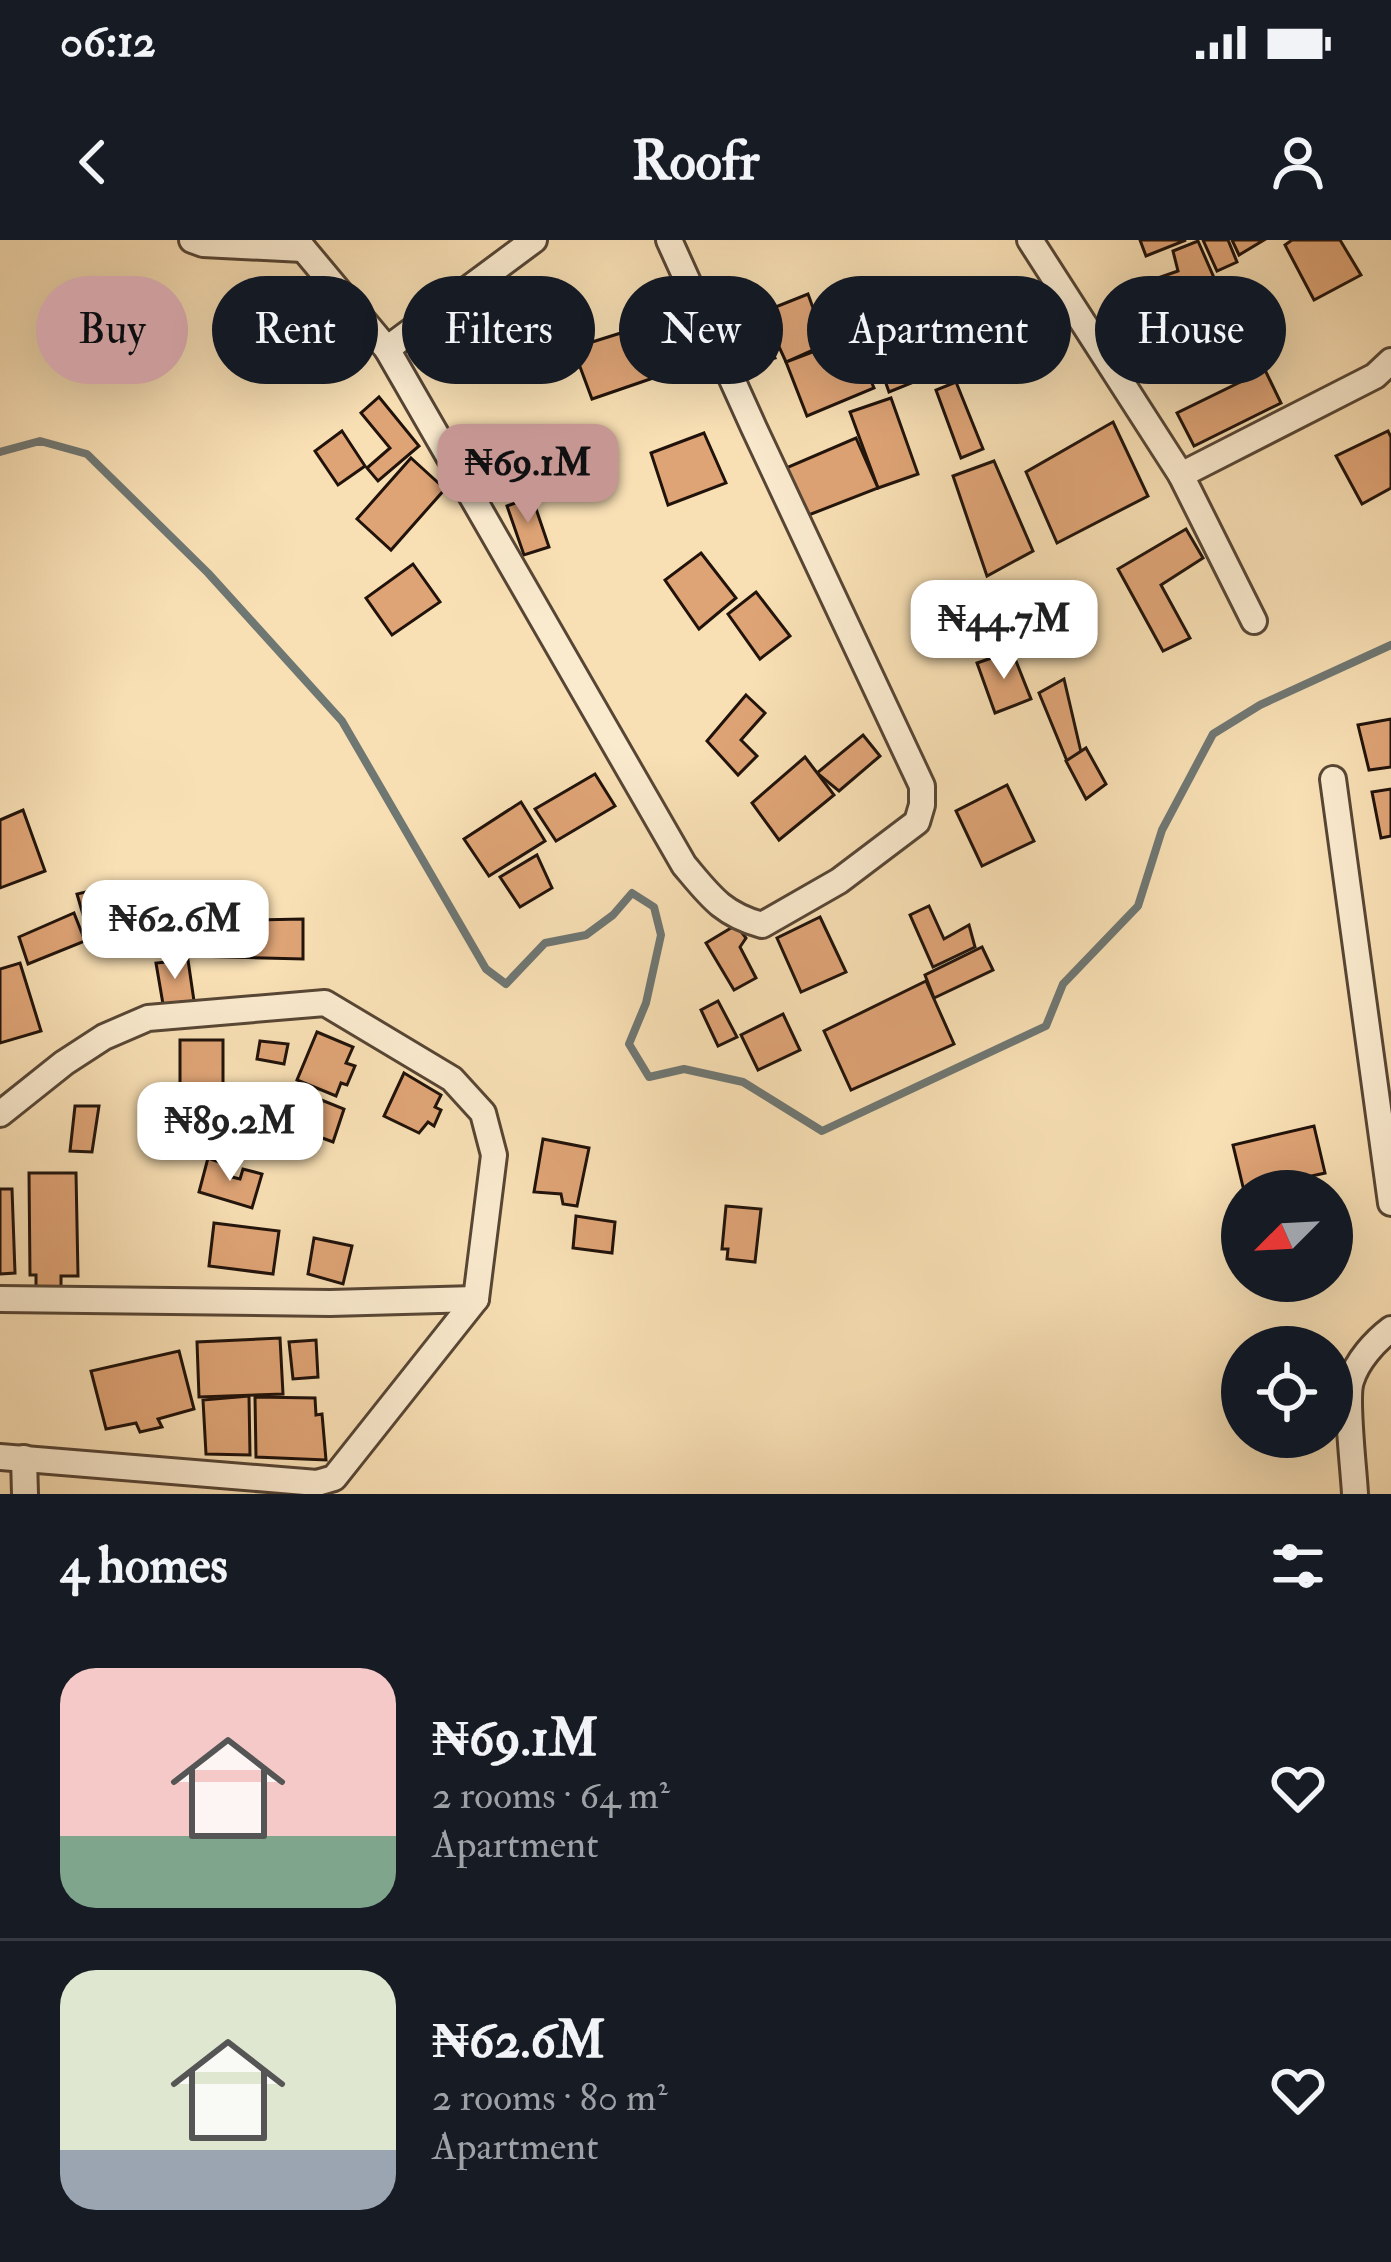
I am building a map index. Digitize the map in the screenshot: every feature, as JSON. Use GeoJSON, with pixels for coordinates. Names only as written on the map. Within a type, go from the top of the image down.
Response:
{"type":"FeatureCollection","features":[{"type":"Feature","properties":{"kind":"street"},"geometry":{"type":"LineString","coordinates":[[192,240],[202,244],[300,244],[387,349],[684,865],[735,917],[762,926],[839,881],[917,822],[922,785],[669,240]]}},
{"type":"Feature","properties":{"kind":"street"},"geometry":{"type":"LineString","coordinates":[[387,349],[534,240]]}},
{"type":"Feature","properties":{"kind":"street"},"geometry":{"type":"LineString","coordinates":[[1030,240],[1180,475],[1254,621]]}},
{"type":"Feature","properties":{"kind":"street"},"geometry":{"type":"LineString","coordinates":[[1180,475],[1375,376],[1391,362]]}},
{"type":"Feature","properties":{"kind":"street"},"geometry":{"type":"LineString","coordinates":[[1334,779],[1391,1203]]}},
{"type":"Feature","properties":{"kind":"street"},"geometry":{"type":"LineString","coordinates":[[0,1114],[104,1037],[148,1018],[325,1003],[452,1079],[483,1113],[494,1155],[476,1299],[334,1486],[12,1458],[25,1494]]}},
{"type":"Feature","properties":{"kind":"street"},"geometry":{"type":"LineString","coordinates":[[0,1299],[330,1303],[476,1299]]}},
{"type":"Feature","properties":{"kind":"street"},"geometry":{"type":"LineString","coordinates":[[1354,1494],[1350,1383],[1364,1357],[1391,1329]]}},
{"type":"Feature","properties":{"kind":"building"},"geometry":{"type":"Polygon","coordinates":[[[1140,240],[1186,240],[1146,256],[1140,240]]]}},
{"type":"Feature","properties":{"kind":"building"},"geometry":{"type":"Polygon","coordinates":[[[1203,240],[1228,240],[1237,262],[1217,271],[1203,240]]]}},
{"type":"Feature","properties":{"kind":"building"},"geometry":{"type":"Polygon","coordinates":[[[1232,240],[1264,240],[1239,255],[1232,240]]]}},
{"type":"Feature","properties":{"kind":"building"},"geometry":{"type":"Polygon","coordinates":[[[1292,240],[1340,240],[1361,275],[1314,300],[1285,245],[1292,240]]]}},
{"type":"Feature","properties":{"kind":"building"},"geometry":{"type":"Polygon","coordinates":[[[1198,241],[1213,276],[1164,276],[1178,271],[1173,251],[1198,241]]]}},
{"type":"Feature","properties":{"kind":"building"},"geometry":{"type":"Polygon","coordinates":[[[807,294],[807,353],[786,362],[783,355],[783,304],[807,294]]]}},
{"type":"Feature","properties":{"kind":"building"},"geometry":{"type":"Polygon","coordinates":[[[619,334],[619,384],[636,384],[592,399],[586,384],[595,384],[595,341],[619,334]]]}},
{"type":"Feature","properties":{"kind":"building"},"geometry":{"type":"Polygon","coordinates":[[[807,354],[807,384],[872,384],[874,388],[807,416],[786,362],[807,354]]]}},
{"type":"Feature","properties":{"kind":"building"},"geometry":{"type":"Polygon","coordinates":[[[886,384],[909,384],[889,392],[886,384]]]}},
{"type":"Feature","properties":{"kind":"building"},"geometry":{"type":"Polygon","coordinates":[[[957,384],[983,449],[961,458],[936,390],[957,384]]]}},
{"type":"Feature","properties":{"kind":"building"},"geometry":{"type":"Polygon","coordinates":[[[1236,384],[1272,384],[1281,403],[1194,446],[1177,413],[1236,384]]]}},
{"type":"Feature","properties":{"kind":"building"},"geometry":{"type":"Polygon","coordinates":[[[379,397],[419,446],[378,481],[367,468],[390,448],[361,413],[379,397]]]}},
{"type":"Feature","properties":{"kind":"building"},"geometry":{"type":"Polygon","coordinates":[[[891,398],[918,474],[878,488],[850,412],[891,398]]]}},
{"type":"Feature","properties":{"kind":"building"},"geometry":{"type":"Polygon","coordinates":[[[1113,422],[1148,496],[1057,543],[1026,472],[1113,422]]]}},
{"type":"Feature","properties":{"kind":"building"},"geometry":{"type":"Polygon","coordinates":[[[342,431],[365,466],[338,485],[315,451],[342,431]]]}},
{"type":"Feature","properties":{"kind":"building"},"geometry":{"type":"Polygon","coordinates":[[[1388,431],[1391,488],[1362,504],[1336,456],[1388,431]]]}},
{"type":"Feature","properties":{"kind":"building"},"geometry":{"type":"Polygon","coordinates":[[[704,433],[726,483],[668,505],[651,453],[704,433]]]}},
{"type":"Feature","properties":{"kind":"building"},"geometry":{"type":"Polygon","coordinates":[[[856,438],[878,488],[806,516],[786,468],[856,438]]]}},
{"type":"Feature","properties":{"kind":"building"},"geometry":{"type":"Polygon","coordinates":[[[411,458],[445,489],[391,550],[357,519],[411,458]]]}},
{"type":"Feature","properties":{"kind":"building"},"geometry":{"type":"Polygon","coordinates":[[[994,461],[1033,551],[987,576],[953,476],[994,461]]]}},
{"type":"Feature","properties":{"kind":"building"},"geometry":{"type":"Polygon","coordinates":[[[532,497],[549,547],[524,555],[507,506],[532,497]]]}},
{"type":"Feature","properties":{"kind":"building"},"geometry":{"type":"Polygon","coordinates":[[[1186,529],[1203,558],[1161,585],[1190,638],[1163,651],[1118,569],[1186,529]]]}},
{"type":"Feature","properties":{"kind":"building"},"geometry":{"type":"Polygon","coordinates":[[[701,553],[736,598],[699,629],[665,580],[701,553]]]}},
{"type":"Feature","properties":{"kind":"building"},"geometry":{"type":"Polygon","coordinates":[[[413,564],[440,602],[392,635],[366,598],[413,564]]]}},
{"type":"Feature","properties":{"kind":"building"},"geometry":{"type":"Polygon","coordinates":[[[756,592],[790,636],[760,659],[728,614],[756,592]]]}},
{"type":"Feature","properties":{"kind":"building"},"geometry":{"type":"Polygon","coordinates":[[[1012,651],[1031,699],[995,713],[977,663],[1012,651]]]}},
{"type":"Feature","properties":{"kind":"building"},"geometry":{"type":"Polygon","coordinates":[[[1064,679],[1081,752],[1067,761],[1039,693],[1064,679]]]}},
{"type":"Feature","properties":{"kind":"building"},"geometry":{"type":"Polygon","coordinates":[[[746,695],[765,713],[741,740],[757,756],[738,775],[707,741],[746,695]]]}},
{"type":"Feature","properties":{"kind":"building"},"geometry":{"type":"Polygon","coordinates":[[[1391,719],[1391,767],[1369,770],[1358,725],[1391,719]]]}},
{"type":"Feature","properties":{"kind":"building"},"geometry":{"type":"Polygon","coordinates":[[[863,735],[880,756],[839,791],[817,773],[863,735]]]}},
{"type":"Feature","properties":{"kind":"building"},"geometry":{"type":"Polygon","coordinates":[[[1086,748],[1106,784],[1086,799],[1066,761],[1086,748]]]}},
{"type":"Feature","properties":{"kind":"building"},"geometry":{"type":"Polygon","coordinates":[[[805,757],[834,795],[779,840],[752,803],[805,757]]]}},
{"type":"Feature","properties":{"kind":"building"},"geometry":{"type":"Polygon","coordinates":[[[595,774],[615,806],[556,841],[535,809],[595,774]]]}},
{"type":"Feature","properties":{"kind":"building"},"geometry":{"type":"Polygon","coordinates":[[[1007,785],[1034,841],[982,866],[956,811],[1007,785]]]}},
{"type":"Feature","properties":{"kind":"building"},"geometry":{"type":"Polygon","coordinates":[[[1391,789],[1391,836],[1381,838],[1372,792],[1391,789]]]}},
{"type":"Feature","properties":{"kind":"building"},"geometry":{"type":"Polygon","coordinates":[[[521,802],[545,841],[489,876],[464,839],[521,802]]]}},
{"type":"Feature","properties":{"kind":"building"},"geometry":{"type":"Polygon","coordinates":[[[23,810],[45,871],[0,888],[0,820],[23,810]]]}},
{"type":"Feature","properties":{"kind":"building"},"geometry":{"type":"Polygon","coordinates":[[[537,855],[552,888],[520,907],[500,877],[537,855]]]}},
{"type":"Feature","properties":{"kind":"building"},"geometry":{"type":"Polygon","coordinates":[[[128,882],[134,915],[110,919],[111,926],[86,925],[77,894],[128,882]]]}},
{"type":"Feature","properties":{"kind":"building"},"geometry":{"type":"Polygon","coordinates":[[[929,906],[944,939],[969,925],[975,947],[933,967],[910,915],[929,906]]]}},
{"type":"Feature","properties":{"kind":"building"},"geometry":{"type":"Polygon","coordinates":[[[74,913],[85,941],[28,964],[19,937],[74,913]]]}},
{"type":"Feature","properties":{"kind":"building"},"geometry":{"type":"Polygon","coordinates":[[[820,917],[846,972],[801,992],[777,938],[820,917]]]}},
{"type":"Feature","properties":{"kind":"building"},"geometry":{"type":"Polygon","coordinates":[[[303,919],[303,959],[160,955],[149,922],[303,919]]]}},
{"type":"Feature","properties":{"kind":"building"},"geometry":{"type":"Polygon","coordinates":[[[736,925],[746,938],[740,947],[756,978],[734,990],[706,943],[736,925]]]}},
{"type":"Feature","properties":{"kind":"building"},"geometry":{"type":"Polygon","coordinates":[[[982,947],[993,970],[934,998],[925,975],[982,947]]]}},
{"type":"Feature","properties":{"kind":"building"},"geometry":{"type":"Polygon","coordinates":[[[188,960],[194,1001],[163,1004],[156,963],[188,960]]]}},
{"type":"Feature","properties":{"kind":"building"},"geometry":{"type":"Polygon","coordinates":[[[20,963],[41,1031],[0,1043],[0,969],[20,963]]]}},
{"type":"Feature","properties":{"kind":"building"},"geometry":{"type":"Polygon","coordinates":[[[926,981],[954,1044],[851,1090],[824,1031],[926,981]]]}},
{"type":"Feature","properties":{"kind":"building"},"geometry":{"type":"Polygon","coordinates":[[[718,1001],[737,1037],[718,1046],[701,1010],[718,1001]]]}},
{"type":"Feature","properties":{"kind":"building"},"geometry":{"type":"Polygon","coordinates":[[[783,1014],[800,1050],[758,1070],[741,1035],[783,1014]]]}},
{"type":"Feature","properties":{"kind":"building"},"geometry":{"type":"Polygon","coordinates":[[[317,1032],[353,1047],[346,1063],[355,1066],[336,1096],[297,1080],[317,1032]]]}},
{"type":"Feature","properties":{"kind":"building"},"geometry":{"type":"Polygon","coordinates":[[[180,1040],[223,1040],[223,1087],[180,1086],[180,1040]]]}},
{"type":"Feature","properties":{"kind":"building"},"geometry":{"type":"Polygon","coordinates":[[[260,1041],[288,1044],[284,1064],[257,1059],[260,1041]]]}},
{"type":"Feature","properties":{"kind":"building"},"geometry":{"type":"Polygon","coordinates":[[[404,1073],[441,1095],[434,1126],[428,1122],[419,1133],[384,1116],[404,1073]]]}},
{"type":"Feature","properties":{"kind":"building"},"geometry":{"type":"Polygon","coordinates":[[[304,1093],[344,1109],[333,1142],[293,1127],[304,1093]]]}},
{"type":"Feature","properties":{"kind":"building"},"geometry":{"type":"Polygon","coordinates":[[[75,1106],[99,1106],[92,1152],[70,1151],[75,1106]]]}},
{"type":"Feature","properties":{"kind":"building"},"geometry":{"type":"Polygon","coordinates":[[[1314,1126],[1324,1170],[1239,1170],[1233,1145],[1314,1126]]]}},
{"type":"Feature","properties":{"kind":"building"},"geometry":{"type":"Polygon","coordinates":[[[294,1132],[308,1140],[299,1156],[285,1150],[294,1132]]]}},
{"type":"Feature","properties":{"kind":"building"},"geometry":{"type":"Polygon","coordinates":[[[543,1139],[589,1148],[577,1206],[563,1204],[561,1194],[534,1192],[543,1139]]]}},
{"type":"Feature","properties":{"kind":"building"},"geometry":{"type":"Polygon","coordinates":[[[208,1158],[233,1167],[232,1177],[240,1179],[243,1169],[262,1174],[252,1208],[199,1192],[208,1158]]]}},
{"type":"Feature","properties":{"kind":"building"},"geometry":{"type":"Polygon","coordinates":[[[29,1173],[76,1173],[78,1276],[61,1276],[61,1289],[36,1289],[36,1275],[30,1275],[29,1173]]]}},
{"type":"Feature","properties":{"kind":"building"},"geometry":{"type":"Polygon","coordinates":[[[0,1189],[12,1189],[15,1273],[0,1274],[0,1189]]]}},
{"type":"Feature","properties":{"kind":"building"},"geometry":{"type":"Polygon","coordinates":[[[726,1206],[761,1209],[755,1262],[727,1259],[728,1249],[722,1249],[726,1206]]]}},
{"type":"Feature","properties":{"kind":"building"},"geometry":{"type":"Polygon","coordinates":[[[576,1216],[615,1222],[612,1253],[573,1248],[576,1216]]]}},
{"type":"Feature","properties":{"kind":"building"},"geometry":{"type":"Polygon","coordinates":[[[214,1223],[279,1231],[273,1274],[209,1266],[214,1223]]]}},
{"type":"Feature","properties":{"kind":"building"},"geometry":{"type":"Polygon","coordinates":[[[314,1238],[352,1246],[343,1284],[308,1274],[314,1238]]]}},
{"type":"Feature","properties":{"kind":"building"},"geometry":{"type":"Polygon","coordinates":[[[280,1338],[283,1394],[199,1397],[197,1342],[280,1338]]]}},
{"type":"Feature","properties":{"kind":"building"},"geometry":{"type":"Polygon","coordinates":[[[316,1340],[318,1377],[293,1379],[289,1342],[316,1340]]]}},
{"type":"Feature","properties":{"kind":"building"},"geometry":{"type":"Polygon","coordinates":[[[179,1351],[194,1409],[158,1419],[162,1427],[140,1432],[136,1423],[106,1429],[91,1371],[179,1351]]]}},
{"type":"Feature","properties":{"kind":"building"},"geometry":{"type":"Polygon","coordinates":[[[249,1396],[250,1455],[206,1454],[203,1400],[249,1396]]]}},
{"type":"Feature","properties":{"kind":"building"},"geometry":{"type":"Polygon","coordinates":[[[255,1397],[315,1398],[316,1415],[322,1414],[326,1460],[256,1457],[255,1397]]]}},
{"type":"Feature","properties":{"kind":"waterway"},"geometry":{"type":"LineString","coordinates":[[0,452],[40,441],[87,454],[208,573],[342,721],[486,969],[506,984],[545,943],[586,935],[632,893],[654,907],[661,935],[646,1003],[629,1044],[649,1077],[684,1069],[743,1082],[822,1131],[1046,1026],[1063,984],[1138,906],[1162,830],[1213,734],[1260,705],[1391,645]]}}]}
